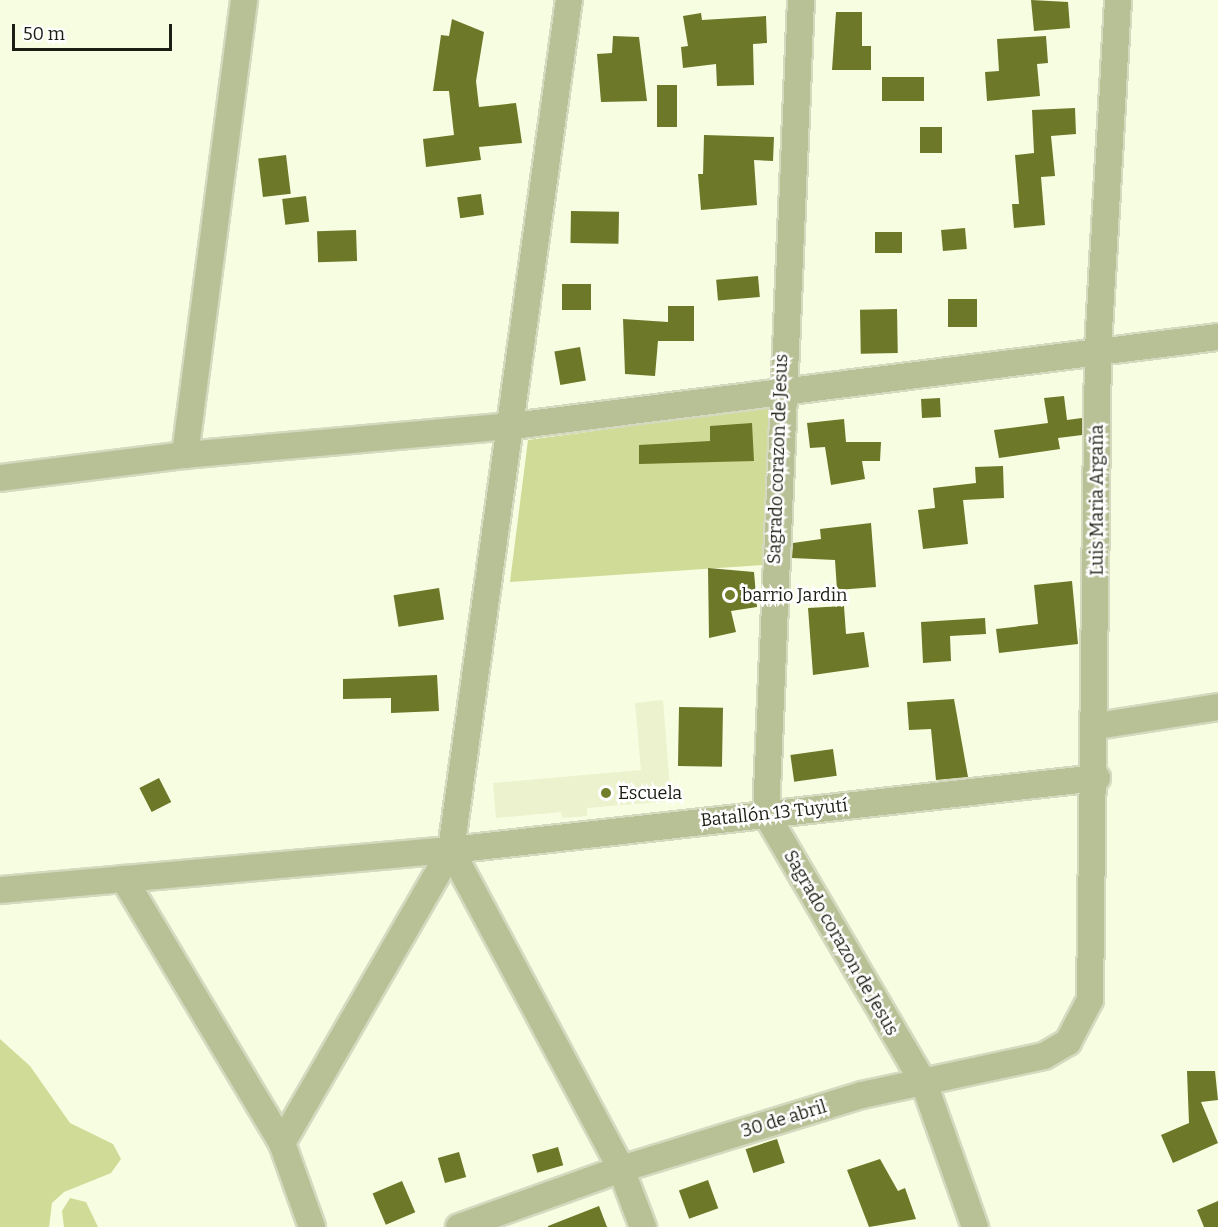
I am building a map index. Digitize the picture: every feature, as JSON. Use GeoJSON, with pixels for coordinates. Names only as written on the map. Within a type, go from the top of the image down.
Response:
{"type":"FeatureCollection","features":[{"type":"Feature","properties":{"kind":"street"},"geometry":{"type":"LineString","coordinates":[[185,455],[244,0]]}},
{"type":"Feature","properties":{"kind":"street"},"geometry":{"type":"LineString","coordinates":[[282,1143],[451,850],[513,426],[569,0]]}},
{"type":"Feature","properties":{"kind":"street","name":"Sagrado corazon de Jesus"},"geometry":{"type":"LineString","coordinates":[[801,0],[780,388],[765,814],[924,1083],[975,1227]]}},
{"type":"Feature","properties":{"kind":"street","name":"Luis Maria Argaña"},"geometry":{"type":"LineString","coordinates":[[1090,1000],[1097,726],[1098,348],[1118,0]]}},
{"type":"Feature","properties":{"kind":"street"},"geometry":{"type":"LineString","coordinates":[[0,478],[185,455],[513,426],[780,388],[1098,348],[1218,337]]}},
{"type":"Feature","properties":{"kind":"street"},"geometry":{"type":"LineString","coordinates":[[1097,726],[1218,707]]}},
{"type":"Feature","properties":{"kind":"street","name":"Batallón 13 Tuyutí"},"geometry":{"type":"LineString","coordinates":[[0,890],[451,850],[1096,778]]}},
{"type":"Feature","properties":{"kind":"street"},"geometry":{"type":"LineString","coordinates":[[451,850],[621,1169],[643,1227]]}},
{"type":"Feature","properties":{"kind":"street"},"geometry":{"type":"LineString","coordinates":[[124,879],[282,1143],[312,1227]]}},
{"type":"Feature","properties":{"kind":"street","name":"30 de abril"},"geometry":{"type":"LineString","coordinates":[[459,1227],[621,1169],[862,1095],[1044,1056],[1068,1042],[1090,1000]]}},
{"type":"Feature","properties":{"kind":"shaded area"},"geometry":{"type":"Polygon","coordinates":[[[663,700],[671,801],[587,808],[587,816],[562,818],[561,812],[496,818],[493,783],[641,770],[635,703],[663,700]]]}},
{"type":"Feature","properties":{"kind":"green space"},"geometry":{"type":"Polygon","coordinates":[[[772,407],[763,565],[510,582],[528,440],[772,407]]]}},
{"type":"Feature","properties":{"kind":"green space"},"geometry":{"type":"Polygon","coordinates":[[[0,1039],[30,1066],[70,1123],[113,1144],[121,1159],[111,1173],[64,1192],[52,1203],[49,1227],[0,1227],[0,1039]]]}},
{"type":"Feature","properties":{"kind":"green space"},"geometry":{"type":"Polygon","coordinates":[[[70,1198],[86,1202],[98,1227],[64,1227],[62,1211],[70,1198]]]}},
{"type":"Feature","properties":{"kind":"building"},"geometry":{"type":"Polygon","coordinates":[[[1031,0],[1068,2],[1070,28],[1034,31],[1031,0]]]}},
{"type":"Feature","properties":{"kind":"building"},"geometry":{"type":"Polygon","coordinates":[[[836,12],[862,12],[862,46],[871,46],[871,70],[832,70],[836,12]]]}},
{"type":"Feature","properties":{"kind":"building"},"geometry":{"type":"Polygon","coordinates":[[[701,13],[702,20],[766,16],[767,43],[753,44],[754,85],[717,86],[716,64],[683,68],[681,47],[688,46],[683,16],[701,13]]]}},
{"type":"Feature","properties":{"kind":"building"},"geometry":{"type":"Polygon","coordinates":[[[452,19],[484,32],[476,81],[479,107],[516,103],[522,143],[479,147],[481,160],[426,167],[423,139],[454,135],[449,91],[433,91],[441,35],[449,36],[452,19]]]}},
{"type":"Feature","properties":{"kind":"building"},"geometry":{"type":"Polygon","coordinates":[[[613,36],[639,37],[647,101],[601,102],[597,54],[612,53],[613,36]]]}},
{"type":"Feature","properties":{"kind":"building"},"geometry":{"type":"Polygon","coordinates":[[[1046,36],[1048,63],[1037,64],[1040,96],[987,101],[985,72],[999,71],[997,39],[1046,36]]]}},
{"type":"Feature","properties":{"kind":"building"},"geometry":{"type":"Polygon","coordinates":[[[882,77],[924,77],[924,101],[882,101],[882,77]]]}},
{"type":"Feature","properties":{"kind":"building"},"geometry":{"type":"Polygon","coordinates":[[[657,85],[677,85],[677,127],[657,127],[657,85]]]}},
{"type":"Feature","properties":{"kind":"building"},"geometry":{"type":"Polygon","coordinates":[[[1075,108],[1076,134],[1051,136],[1055,176],[1041,177],[1045,225],[1014,228],[1012,204],[1019,204],[1015,155],[1034,153],[1032,110],[1075,108]]]}},
{"type":"Feature","properties":{"kind":"building"},"geometry":{"type":"Polygon","coordinates":[[[920,127],[942,127],[942,153],[920,153],[920,127]]]}},
{"type":"Feature","properties":{"kind":"building"},"geometry":{"type":"Polygon","coordinates":[[[704,135],[774,137],[773,161],[754,160],[757,205],[701,210],[698,174],[703,174],[704,135]]]}},
{"type":"Feature","properties":{"kind":"building"},"geometry":{"type":"Polygon","coordinates":[[[286,155],[291,194],[263,197],[258,158],[286,155]]]}},
{"type":"Feature","properties":{"kind":"building"},"geometry":{"type":"Polygon","coordinates":[[[481,194],[484,215],[460,218],[457,197],[481,194]]]}},
{"type":"Feature","properties":{"kind":"building"},"geometry":{"type":"Polygon","coordinates":[[[306,196],[309,222],[285,225],[282,199],[306,196]]]}},
{"type":"Feature","properties":{"kind":"building"},"geometry":{"type":"Polygon","coordinates":[[[571,211],[619,212],[618,244],[570,243],[571,211]]]}},
{"type":"Feature","properties":{"kind":"building"},"geometry":{"type":"Polygon","coordinates":[[[965,228],[967,249],[943,251],[941,230],[965,228]]]}},
{"type":"Feature","properties":{"kind":"building"},"geometry":{"type":"Polygon","coordinates":[[[356,230],[357,261],[318,262],[317,231],[356,230]]]}},
{"type":"Feature","properties":{"kind":"building"},"geometry":{"type":"Polygon","coordinates":[[[875,232],[902,232],[902,253],[875,253],[875,232]]]}},
{"type":"Feature","properties":{"kind":"building"},"geometry":{"type":"Polygon","coordinates":[[[758,276],[760,297],[718,301],[716,280],[758,276]]]}},
{"type":"Feature","properties":{"kind":"building"},"geometry":{"type":"Polygon","coordinates":[[[562,284],[591,284],[591,310],[562,310],[562,284]]]}},
{"type":"Feature","properties":{"kind":"building"},"geometry":{"type":"Polygon","coordinates":[[[948,299],[977,299],[977,327],[948,327],[948,299]]]}},
{"type":"Feature","properties":{"kind":"building"},"geometry":{"type":"Polygon","coordinates":[[[668,306],[694,306],[694,341],[658,341],[655,376],[625,374],[623,319],[668,322],[668,306]]]}},
{"type":"Feature","properties":{"kind":"building"},"geometry":{"type":"Polygon","coordinates":[[[897,309],[898,353],[861,354],[860,310],[897,309]]]}},
{"type":"Feature","properties":{"kind":"building"},"geometry":{"type":"Polygon","coordinates":[[[580,347],[586,380],[560,385],[554,352],[580,347]]]}},
{"type":"Feature","properties":{"kind":"building"},"geometry":{"type":"Polygon","coordinates":[[[1064,396],[1067,420],[1082,418],[1082,435],[1058,438],[1060,449],[999,458],[994,430],[1048,423],[1044,398],[1064,396]]]}},
{"type":"Feature","properties":{"kind":"building"},"geometry":{"type":"Polygon","coordinates":[[[940,398],[941,417],[922,418],[921,399],[940,398]]]}},
{"type":"Feature","properties":{"kind":"building"},"geometry":{"type":"Polygon","coordinates":[[[844,419],[846,442],[881,442],[880,461],[862,461],[865,479],[831,485],[825,447],[810,448],[807,423],[844,419]]]}},
{"type":"Feature","properties":{"kind":"building"},"geometry":{"type":"Polygon","coordinates":[[[752,423],[754,461],[639,464],[639,445],[710,441],[710,426],[752,423]]]}},
{"type":"Feature","properties":{"kind":"building"},"geometry":{"type":"Polygon","coordinates":[[[1003,466],[1004,498],[963,500],[968,544],[923,549],[918,510],[935,508],[933,488],[976,483],[975,467],[1003,466]]]}},
{"type":"Feature","properties":{"kind":"building"},"geometry":{"type":"Polygon","coordinates":[[[871,523],[876,587],[837,590],[835,560],[792,558],[793,543],[821,539],[820,529],[871,523]]]}},
{"type":"Feature","properties":{"kind":"building","name":"barrio Jardin"},"geometry":{"type":"Polygon","coordinates":[[[708,568],[754,572],[757,607],[731,611],[736,632],[709,638],[708,568]]]}},
{"type":"Feature","properties":{"kind":"building"},"geometry":{"type":"Polygon","coordinates":[[[1072,581],[1078,644],[999,653],[996,629],[1038,624],[1034,585],[1072,581]]]}},
{"type":"Feature","properties":{"kind":"building"},"geometry":{"type":"Polygon","coordinates":[[[439,588],[444,620],[399,627],[394,595],[439,588]]]}},
{"type":"Feature","properties":{"kind":"building"},"geometry":{"type":"Polygon","coordinates":[[[844,606],[846,634],[864,632],[869,667],[813,675],[808,608],[844,606]]]}},
{"type":"Feature","properties":{"kind":"building"},"geometry":{"type":"Polygon","coordinates":[[[985,618],[986,634],[950,636],[951,661],[923,663],[921,622],[985,618]]]}},
{"type":"Feature","properties":{"kind":"building"},"geometry":{"type":"Polygon","coordinates":[[[437,675],[439,711],[391,713],[391,698],[343,699],[343,679],[437,675]]]}},
{"type":"Feature","properties":{"kind":"building"},"geometry":{"type":"Polygon","coordinates":[[[954,699],[968,777],[936,780],[931,729],[909,730],[907,702],[954,699]]]}},
{"type":"Feature","properties":{"kind":"building"},"geometry":{"type":"Polygon","coordinates":[[[679,707],[723,708],[722,767],[678,766],[679,707]]]}},
{"type":"Feature","properties":{"kind":"building"},"geometry":{"type":"Polygon","coordinates":[[[833,749],[837,776],[794,782],[790,755],[833,749]]]}},
{"type":"Feature","properties":{"kind":"building"},"geometry":{"type":"Polygon","coordinates":[[[159,778],[171,802],[152,812],[139,788],[159,778]]]}},
{"type":"Feature","properties":{"kind":"building"},"geometry":{"type":"Polygon","coordinates":[[[1187,1071],[1215,1071],[1218,1100],[1201,1102],[1218,1143],[1173,1163],[1161,1135],[1189,1123],[1187,1071]]]}},
{"type":"Feature","properties":{"kind":"building"},"geometry":{"type":"Polygon","coordinates":[[[777,1139],[785,1163],[753,1173],[746,1149],[777,1139]]]}},
{"type":"Feature","properties":{"kind":"building"},"geometry":{"type":"Polygon","coordinates":[[[558,1147],[563,1165],[537,1173],[532,1154],[558,1147]]]}},
{"type":"Feature","properties":{"kind":"building"},"geometry":{"type":"Polygon","coordinates":[[[459,1152],[466,1177],[445,1183],[438,1158],[459,1152]]]}},
{"type":"Feature","properties":{"kind":"building"},"geometry":{"type":"Polygon","coordinates":[[[880,1159],[898,1191],[905,1188],[916,1219],[869,1227],[847,1170],[880,1159]]]}},
{"type":"Feature","properties":{"kind":"building"},"geometry":{"type":"Polygon","coordinates":[[[708,1180],[718,1208],[689,1219],[679,1191],[708,1180]]]}},
{"type":"Feature","properties":{"kind":"building"},"geometry":{"type":"Polygon","coordinates":[[[402,1181],[415,1212],[386,1225],[373,1194],[402,1181]]]}},
{"type":"Feature","properties":{"kind":"building"},"geometry":{"type":"Polygon","coordinates":[[[1218,1201],[1218,1227],[1204,1227],[1197,1210],[1218,1201]]]}},
{"type":"Feature","properties":{"kind":"building"},"geometry":{"type":"Polygon","coordinates":[[[599,1206],[607,1227],[548,1227],[548,1226],[599,1206]]]}},
{"type":"Feature","properties":{"kind":"place","name":"barrio Jardin"},"geometry":{"type":"Point","coordinates":[730,595]}},
{"type":"Feature","properties":{"kind":"place","name":"Escuela"},"geometry":{"type":"Point","coordinates":[606,793]}}]}
